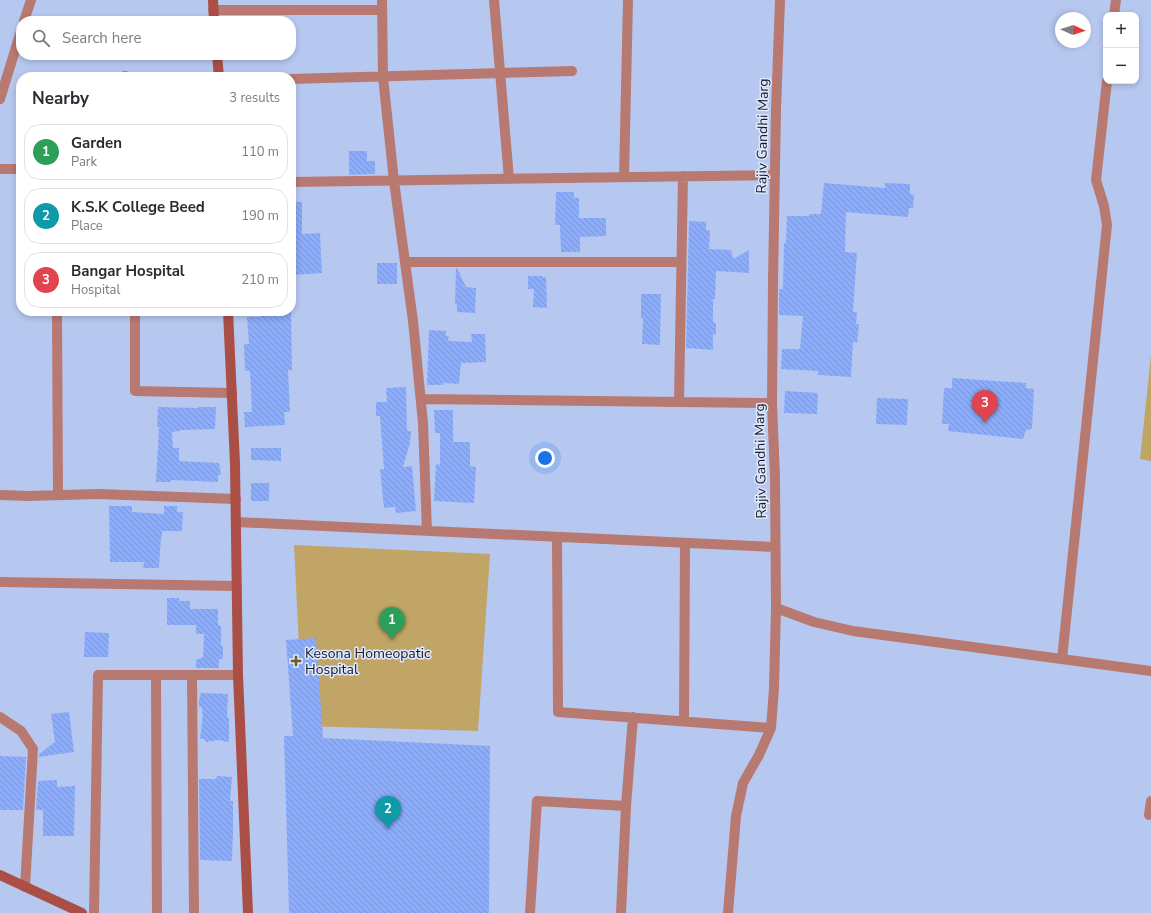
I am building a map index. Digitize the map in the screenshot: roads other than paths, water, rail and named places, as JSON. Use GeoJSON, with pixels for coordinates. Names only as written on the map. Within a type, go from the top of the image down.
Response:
{"type":"FeatureCollection","features":[{"type":"Feature","properties":{"kind":"street"},"geometry":{"type":"LineString","coordinates":[[26,16],[31,0]]}},
{"type":"Feature","properties":{"kind":"street"},"geometry":{"type":"LineString","coordinates":[[494,0],[509,179]]}},
{"type":"Feature","properties":{"kind":"street"},"geometry":{"type":"LineString","coordinates":[[624,177],[628,0]]}},
{"type":"Feature","properties":{"kind":"street","name":"Rajiv Gandhi Marg"},"geometry":{"type":"LineString","coordinates":[[728,913],[736,816],[743,784],[759,755],[770,728],[774,688],[776,608],[775,478],[772,403],[773,280],[776,110],[780,0]]}},
{"type":"Feature","properties":{"kind":"street"},"geometry":{"type":"LineString","coordinates":[[1114,12],[1116,0]]}},
{"type":"Feature","properties":{"kind":"street"},"geometry":{"type":"LineString","coordinates":[[214,16],[213,5],[382,5],[383,77],[394,181],[406,262],[421,399],[427,531]]}},
{"type":"Feature","properties":{"kind":"street"},"geometry":{"type":"LineString","coordinates":[[0,99],[16,47]]}},
{"type":"Feature","properties":{"kind":"street"},"geometry":{"type":"LineString","coordinates":[[217,60],[219,72]]}},
{"type":"Feature","properties":{"kind":"street"},"geometry":{"type":"LineString","coordinates":[[296,79],[572,71]]}},
{"type":"Feature","properties":{"kind":"street"},"geometry":{"type":"LineString","coordinates":[[1062,659],[1106,225],[1104,206],[1096,180],[1107,84]]}},
{"type":"Feature","properties":{"kind":"street"},"geometry":{"type":"LineString","coordinates":[[0,168],[16,169]]}},
{"type":"Feature","properties":{"kind":"street"},"geometry":{"type":"LineString","coordinates":[[296,182],[775,175]]}},
{"type":"Feature","properties":{"kind":"street"},"geometry":{"type":"LineString","coordinates":[[679,401],[683,176]]}},
{"type":"Feature","properties":{"kind":"street"},"geometry":{"type":"LineString","coordinates":[[406,262],[681,262]]}},
{"type":"Feature","properties":{"kind":"street"},"geometry":{"type":"LineString","coordinates":[[57,316],[58,495]]}},
{"type":"Feature","properties":{"kind":"street"},"geometry":{"type":"LineString","coordinates":[[135,316],[135,391],[232,393]]}},
{"type":"Feature","properties":{"kind":"street"},"geometry":{"type":"LineString","coordinates":[[228,316],[236,499],[238,675],[248,913]]}},
{"type":"Feature","properties":{"kind":"street"},"geometry":{"type":"LineString","coordinates":[[421,399],[772,403]]}},
{"type":"Feature","properties":{"kind":"street"},"geometry":{"type":"LineString","coordinates":[[0,496],[98,494],[236,499]]}},
{"type":"Feature","properties":{"kind":"street"},"geometry":{"type":"LineString","coordinates":[[236,522],[775,547]]}},
{"type":"Feature","properties":{"kind":"street"},"geometry":{"type":"LineString","coordinates":[[557,537],[558,712],[770,728]]}},
{"type":"Feature","properties":{"kind":"street"},"geometry":{"type":"LineString","coordinates":[[684,721],[685,543]]}},
{"type":"Feature","properties":{"kind":"street"},"geometry":{"type":"LineString","coordinates":[[0,582],[237,586]]}},
{"type":"Feature","properties":{"kind":"street"},"geometry":{"type":"LineString","coordinates":[[776,608],[814,622],[853,631],[1151,671]]}},
{"type":"Feature","properties":{"kind":"street"},"geometry":{"type":"LineString","coordinates":[[94,913],[98,675],[238,675]]}},
{"type":"Feature","properties":{"kind":"street"},"geometry":{"type":"LineString","coordinates":[[156,675],[157,913]]}},
{"type":"Feature","properties":{"kind":"street"},"geometry":{"type":"LineString","coordinates":[[192,675],[194,913]]}},
{"type":"Feature","properties":{"kind":"street"},"geometry":{"type":"LineString","coordinates":[[0,717],[21,731],[33,749],[25,887]]}},
{"type":"Feature","properties":{"kind":"street"},"geometry":{"type":"LineString","coordinates":[[621,913],[626,806],[633,717]]}},
{"type":"Feature","properties":{"kind":"street"},"geometry":{"type":"LineString","coordinates":[[530,913],[537,801],[626,806]]}},
{"type":"Feature","properties":{"kind":"street"},"geometry":{"type":"LineString","coordinates":[[1149,815],[1151,801]]}},
{"type":"Feature","properties":{"kind":"street"},"geometry":{"type":"LineString","coordinates":[[0,875],[82,913]]}},
{"type":"Feature","properties":{"kind":"place","name":"Bangar Hospital"},"geometry":{"type":"Point","coordinates":[985,423]}},
{"type":"Feature","properties":{"kind":"place","name":"Garden"},"geometry":{"type":"Point","coordinates":[392,640]}},
{"type":"Feature","properties":{"kind":"place","name":"Kesona Homeopatic Hospital"},"geometry":{"type":"Point","coordinates":[296,661]}},
{"type":"Feature","properties":{"kind":"place","name":"K.S.K College Beed"},"geometry":{"type":"Point","coordinates":[388,829]}}]}
